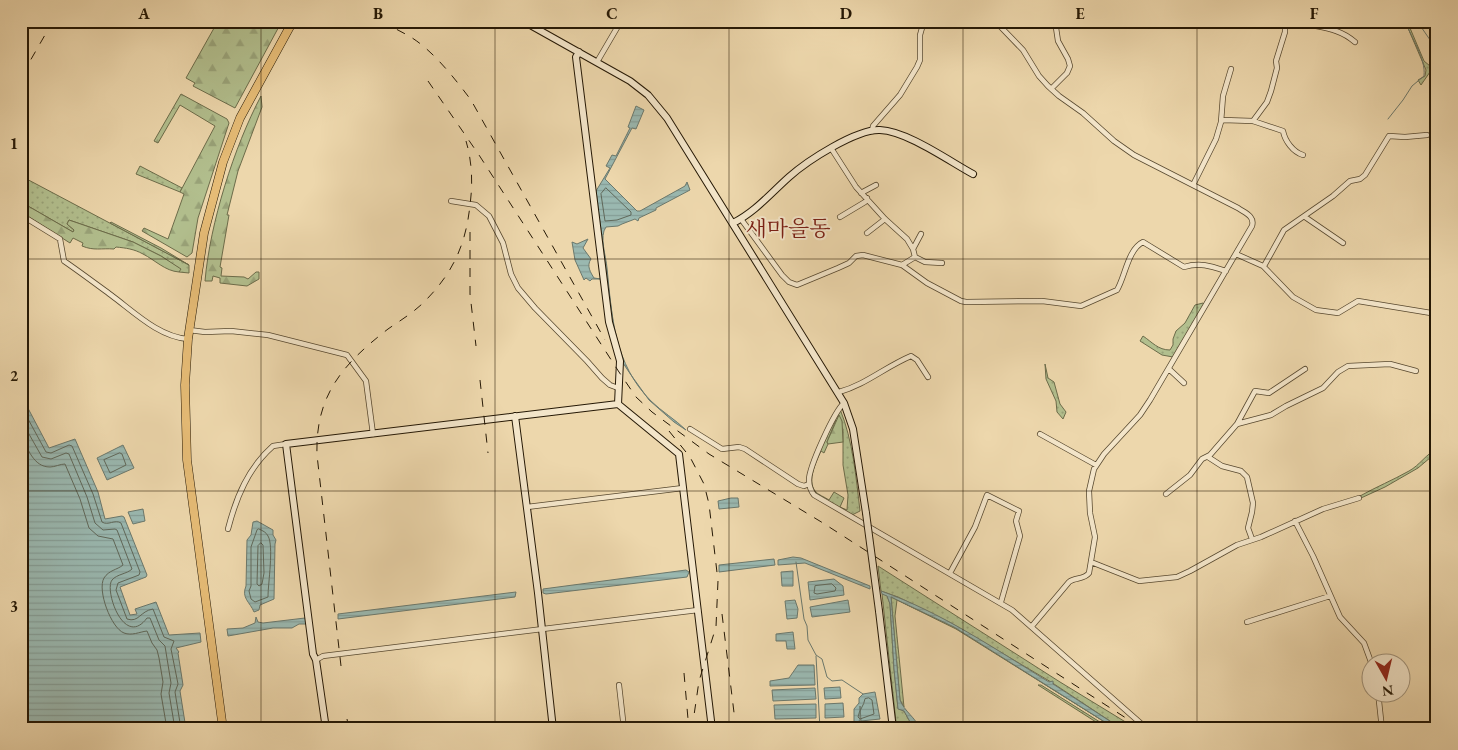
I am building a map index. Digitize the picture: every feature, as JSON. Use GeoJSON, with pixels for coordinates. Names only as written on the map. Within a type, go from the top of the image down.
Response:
{"type":"FeatureCollection","features":[{"type":"Feature","properties":{"kind":"highway"},"geometry":{"type":"LineString","coordinates":[[223,729],[186,449],[185,385],[188,334],[204,233],[224,162],[243,112],[293,21]]}},
{"type":"Feature","properties":{"kind":"street"},"geometry":{"type":"LineString","coordinates":[[523,21],[597,62],[642,90],[660,109],[680,137],[839,392],[853,429],[879,611],[893,729]]}},
{"type":"Feature","properties":{"kind":"street"},"geometry":{"type":"LineString","coordinates":[[597,62],[620,21]]}},
{"type":"Feature","properties":{"kind":"street"},"geometry":{"type":"LineString","coordinates":[[872,131],[873,126],[900,95],[917,67],[920,60],[920,35],[924,21]]}},
{"type":"Feature","properties":{"kind":"street"},"geometry":{"type":"LineString","coordinates":[[968,21],[979,21]]}},
{"type":"Feature","properties":{"kind":"street"},"geometry":{"type":"LineString","coordinates":[[995,21],[1019,45],[1028,56],[1039,76],[1051,89],[1083,113],[1114,141],[1125,149],[1238,208],[1253,219],[1252,226],[1170,369],[1140,415],[1096,465],[1090,479],[1089,491],[1090,514],[1094,536],[1088,575],[1072,579],[1032,626]]}},
{"type":"Feature","properties":{"kind":"street"},"geometry":{"type":"LineString","coordinates":[[1051,89],[1067,74],[1070,66],[1058,41],[1055,21]]}},
{"type":"Feature","properties":{"kind":"street"},"geometry":{"type":"LineString","coordinates":[[1253,121],[1267,102],[1271,91],[1277,68],[1276,61],[1285,32],[1285,21]]}},
{"type":"Feature","properties":{"kind":"street"},"geometry":{"type":"LineString","coordinates":[[1294,21],[1334,29],[1355,42]]}},
{"type":"Feature","properties":{"kind":"street"},"geometry":{"type":"LineString","coordinates":[[579,52],[576,57],[609,322],[620,361],[618,404]]}},
{"type":"Feature","properties":{"kind":"street"},"geometry":{"type":"LineString","coordinates":[[1193,185],[1216,139],[1221,122],[1223,96],[1231,69]]}},
{"type":"Feature","properties":{"kind":"street"},"geometry":{"type":"LineString","coordinates":[[1221,122],[1229,119],[1253,121],[1283,131],[1283,135],[1290,145],[1303,155]]}},
{"type":"Feature","properties":{"kind":"street"},"geometry":{"type":"LineString","coordinates":[[733,223],[764,202],[801,167],[831,148],[872,131],[887,131],[904,136],[973,174]]}},
{"type":"Feature","properties":{"kind":"street"},"geometry":{"type":"LineString","coordinates":[[1264,266],[1284,230],[1333,196],[1347,183],[1365,175],[1389,136],[1406,138],[1427,135]]}},
{"type":"Feature","properties":{"kind":"street"},"geometry":{"type":"LineString","coordinates":[[831,148],[861,193],[907,239],[915,257],[925,262],[942,263]]}},
{"type":"Feature","properties":{"kind":"street"},"geometry":{"type":"LineString","coordinates":[[861,193],[876,185]]}},
{"type":"Feature","properties":{"kind":"street"},"geometry":{"type":"LineString","coordinates":[[840,217],[865,202],[867,198]]}},
{"type":"Feature","properties":{"kind":"street"},"geometry":{"type":"LineString","coordinates":[[451,201],[476,205],[489,216],[503,243],[511,274],[518,288],[602,378],[610,385],[618,388]]}},
{"type":"Feature","properties":{"kind":"street"},"geometry":{"type":"LineString","coordinates":[[21,215],[60,238],[64,261],[164,332],[178,338],[188,334],[231,331],[268,335],[347,355],[366,381],[373,434]]}},
{"type":"Feature","properties":{"kind":"street"},"geometry":{"type":"LineString","coordinates":[[1304,217],[1344,243]]}},
{"type":"Feature","properties":{"kind":"street"},"geometry":{"type":"LineString","coordinates":[[867,233],[885,218]]}},
{"type":"Feature","properties":{"kind":"street"},"geometry":{"type":"LineString","coordinates":[[741,219],[782,275],[789,282],[797,285],[838,268],[859,255],[863,255],[902,265],[927,283],[961,301],[1042,301],[1083,306],[1117,290],[1126,266],[1137,246],[1142,243],[1146,243],[1184,267],[1202,264],[1226,271]]}},
{"type":"Feature","properties":{"kind":"street"},"geometry":{"type":"LineString","coordinates":[[913,249],[921,234]]}},
{"type":"Feature","properties":{"kind":"street"},"geometry":{"type":"LineString","coordinates":[[1236,254],[1264,266],[1293,297],[1316,310],[1338,313],[1358,301],[1437,314]]}},
{"type":"Feature","properties":{"kind":"street"},"geometry":{"type":"LineString","coordinates":[[902,265],[915,257]]}},
{"type":"Feature","properties":{"kind":"street"},"geometry":{"type":"LineString","coordinates":[[839,392],[870,379],[910,356],[918,360],[928,378]]}},
{"type":"Feature","properties":{"kind":"street"},"geometry":{"type":"LineString","coordinates":[[1237,424],[1271,415],[1323,388],[1338,372],[1348,366],[1390,364],[1416,370]]}},
{"type":"Feature","properties":{"kind":"street"},"geometry":{"type":"LineString","coordinates":[[1170,369],[1184,383]]}},
{"type":"Feature","properties":{"kind":"street"},"geometry":{"type":"LineString","coordinates":[[1166,494],[1190,476],[1202,460],[1208,457],[1237,424],[1255,391],[1269,393],[1306,369]]}},
{"type":"Feature","properties":{"kind":"street"},"geometry":{"type":"LineString","coordinates":[[844,403],[830,424],[812,463],[809,484],[813,493],[820,499],[1001,602],[1032,626],[1145,727],[1144,729]]}},
{"type":"Feature","properties":{"kind":"street"},"geometry":{"type":"LineString","coordinates":[[228,529],[241,490],[252,472],[273,446],[618,404],[679,454],[712,729]]}},
{"type":"Feature","properties":{"kind":"street"},"geometry":{"type":"LineString","coordinates":[[515,416],[553,729]]}},
{"type":"Feature","properties":{"kind":"street"},"geometry":{"type":"LineString","coordinates":[[690,430],[722,449],[739,447],[745,449],[798,484],[804,486],[809,484]]}},
{"type":"Feature","properties":{"kind":"street"},"geometry":{"type":"LineString","coordinates":[[1040,434],[1096,465]]}},
{"type":"Feature","properties":{"kind":"street"},"geometry":{"type":"LineString","coordinates":[[286,444],[303,585],[326,729]]}},
{"type":"Feature","properties":{"kind":"street"},"geometry":{"type":"LineString","coordinates":[[1208,457],[1222,466],[1241,471],[1247,477],[1253,503],[1248,528],[1252,539]]}},
{"type":"Feature","properties":{"kind":"street"},"geometry":{"type":"LineString","coordinates":[[527,507],[683,488]]}},
{"type":"Feature","properties":{"kind":"street"},"geometry":{"type":"LineString","coordinates":[[950,573],[975,527],[987,495],[1019,512],[1016,521],[1020,536],[1001,602]]}},
{"type":"Feature","properties":{"kind":"street"},"geometry":{"type":"LineString","coordinates":[[1091,562],[1139,581],[1165,579],[1184,574],[1237,545],[1323,509],[1359,498]]}},
{"type":"Feature","properties":{"kind":"street"},"geometry":{"type":"LineString","coordinates":[[1295,521],[1343,622],[1364,643],[1367,652]]}},
{"type":"Feature","properties":{"kind":"street"},"geometry":{"type":"LineString","coordinates":[[1247,622],[1330,596]]}},
{"type":"Feature","properties":{"kind":"street"},"geometry":{"type":"LineString","coordinates":[[316,660],[323,656],[698,610]]}},
{"type":"Feature","properties":{"kind":"street"},"geometry":{"type":"LineString","coordinates":[[611,729],[624,728],[619,685]]}},
{"type":"Feature","properties":{"kind":"street"},"geometry":{"type":"LineString","coordinates":[[1379,702],[1382,729]]}},
{"type":"Feature","properties":{"kind":"green space"},"geometry":{"type":"Polygon","coordinates":[[[218,21],[282,21],[235,108],[193,86],[195,83],[186,78],[218,21]]]}},
{"type":"Feature","properties":{"kind":"green space"},"geometry":{"type":"Polygon","coordinates":[[[1405,21],[1407,21],[1424,61],[1437,69],[1437,71],[1432,69],[1421,85],[1418,80],[1425,76],[1426,70],[1405,21]]]}},
{"type":"Feature","properties":{"kind":"green space"},"geometry":{"type":"Polygon","coordinates":[[[181,94],[227,119],[229,123],[198,218],[192,253],[187,257],[142,231],[144,228],[168,239],[184,194],[180,192],[215,126],[180,105],[158,143],[154,141],[181,94]]]}},
{"type":"Feature","properties":{"kind":"green space"},"geometry":{"type":"Polygon","coordinates":[[[261,96],[262,107],[238,171],[227,215],[229,215],[220,267],[222,268],[221,276],[244,277],[248,279],[256,272],[259,272],[259,279],[247,286],[220,283],[220,278],[213,276],[212,281],[205,281],[212,235],[225,186],[242,138],[261,96]]]}},
{"type":"Feature","properties":{"kind":"green space"},"geometry":{"type":"Polygon","coordinates":[[[140,166],[182,188],[180,192],[136,174],[140,166]]]}},
{"type":"Feature","properties":{"kind":"green space"},"geometry":{"type":"Polygon","coordinates":[[[21,176],[189,265],[189,273],[179,272],[180,269],[161,256],[133,242],[69,220],[67,224],[74,230],[73,232],[21,202],[21,176]]]}},
{"type":"Feature","properties":{"kind":"green space"},"geometry":{"type":"Polygon","coordinates":[[[21,202],[73,232],[74,230],[67,224],[69,220],[133,242],[161,256],[181,269],[179,272],[169,270],[143,254],[130,249],[116,247],[114,249],[90,248],[82,246],[83,243],[73,238],[70,243],[21,212],[21,202]]]}},
{"type":"Feature","properties":{"kind":"green space"},"geometry":{"type":"Polygon","coordinates":[[[110,223],[161,248],[189,265],[110,223]]]}},
{"type":"Feature","properties":{"kind":"green space"},"geometry":{"type":"Polygon","coordinates":[[[1203,303],[1173,357],[1162,355],[1140,341],[1143,336],[1159,347],[1170,350],[1176,331],[1185,323],[1195,305],[1203,303]]]}},
{"type":"Feature","properties":{"kind":"green space"},"geometry":{"type":"Polygon","coordinates":[[[1045,364],[1048,378],[1054,382],[1060,404],[1066,412],[1063,419],[1057,412],[1056,401],[1046,379],[1045,364]]]}},
{"type":"Feature","properties":{"kind":"green space"},"geometry":{"type":"Polygon","coordinates":[[[840,409],[853,459],[860,511],[852,515],[817,495],[811,484],[812,473],[817,454],[840,409]],[[836,420],[824,453],[821,451],[817,460],[812,482],[815,491],[829,500],[834,492],[844,498],[840,507],[847,510],[848,495],[843,465],[843,429],[836,420]]]}},
{"type":"Feature","properties":{"kind":"green space"},"geometry":{"type":"Polygon","coordinates":[[[839,415],[842,421],[843,442],[828,444],[827,442],[839,415]]]}},
{"type":"Feature","properties":{"kind":"green space"},"geometry":{"type":"Polygon","coordinates":[[[1437,449],[1437,452],[1418,468],[1361,498],[1360,496],[1413,469],[1437,449]]]}},
{"type":"Feature","properties":{"kind":"green space"},"geometry":{"type":"Polygon","coordinates":[[[878,566],[1137,729],[1122,729],[1051,682],[951,623],[898,597],[881,591],[878,566]]]}},
{"type":"Feature","properties":{"kind":"green space"},"geometry":{"type":"Polygon","coordinates":[[[882,594],[887,595],[890,604],[898,708],[904,711],[914,729],[900,729],[896,722],[882,594]]]}},
{"type":"Feature","properties":{"kind":"green space"},"geometry":{"type":"Polygon","coordinates":[[[891,597],[954,627],[1116,729],[956,629],[897,600],[895,616],[904,707],[900,700],[891,597]]]}},
{"type":"Feature","properties":{"kind":"green space"},"geometry":{"type":"Polygon","coordinates":[[[1038,685],[1041,685],[1111,729],[1107,729],[1038,685]]]}},
{"type":"Feature","properties":{"kind":"water"},"geometry":{"type":"Polygon","coordinates":[[[636,106],[644,110],[636,129],[632,128],[605,179],[637,211],[685,186],[687,182],[690,190],[639,218],[638,221],[635,219],[618,226],[606,227],[604,231],[613,322],[629,371],[623,363],[614,330],[596,191],[610,168],[606,166],[612,155],[616,156],[630,128],[628,127],[636,106]]]}},
{"type":"Feature","properties":{"kind":"water"},"geometry":{"type":"Polygon","coordinates":[[[588,239],[583,248],[591,259],[589,264],[594,278],[601,279],[592,279],[590,281],[586,278],[584,280],[575,260],[572,242],[577,244],[588,239]]]}},
{"type":"Feature","properties":{"kind":"water"},"geometry":{"type":"Polygon","coordinates":[[[643,392],[655,405],[686,430],[674,422],[649,400],[643,392]]]}},
{"type":"Feature","properties":{"kind":"water"},"geometry":{"type":"Polygon","coordinates":[[[21,395],[49,448],[75,439],[98,492],[105,519],[124,517],[147,575],[120,587],[130,615],[137,614],[135,609],[156,602],[169,635],[200,633],[201,642],[176,648],[179,652],[183,685],[180,691],[186,729],[21,729],[21,395]]]}},
{"type":"Feature","properties":{"kind":"water"},"geometry":{"type":"Polygon","coordinates":[[[123,445],[134,468],[107,480],[97,458],[123,445]]]}},
{"type":"Feature","properties":{"kind":"water"},"geometry":{"type":"Polygon","coordinates":[[[738,498],[739,507],[719,509],[718,501],[738,498]]]}},
{"type":"Feature","properties":{"kind":"water"},"geometry":{"type":"Polygon","coordinates":[[[143,509],[145,521],[133,524],[128,512],[143,509]]]}},
{"type":"Feature","properties":{"kind":"water"},"geometry":{"type":"Polygon","coordinates":[[[257,521],[273,530],[276,540],[274,599],[260,605],[259,610],[254,612],[247,600],[245,590],[247,540],[251,535],[253,522],[257,521]]]}},
{"type":"Feature","properties":{"kind":"water"},"geometry":{"type":"Polygon","coordinates":[[[793,557],[801,558],[870,586],[870,589],[805,563],[778,565],[778,560],[793,557]]]}},
{"type":"Feature","properties":{"kind":"water"},"geometry":{"type":"Polygon","coordinates":[[[774,559],[775,565],[719,572],[719,565],[774,559]]]}},
{"type":"Feature","properties":{"kind":"water"},"geometry":{"type":"Polygon","coordinates":[[[686,570],[689,572],[687,577],[543,593],[543,589],[686,570]]]}},
{"type":"Feature","properties":{"kind":"water"},"geometry":{"type":"Polygon","coordinates":[[[793,571],[793,586],[782,586],[781,572],[793,571]]]}},
{"type":"Feature","properties":{"kind":"water"},"geometry":{"type":"Polygon","coordinates":[[[834,579],[843,586],[844,595],[810,600],[808,582],[834,579]]]}},
{"type":"Feature","properties":{"kind":"water"},"geometry":{"type":"Polygon","coordinates":[[[881,591],[925,609],[988,644],[1049,682],[1053,681],[1053,684],[1122,729],[1116,729],[954,627],[891,597],[900,700],[920,729],[914,729],[904,711],[898,709],[890,604],[887,596],[882,594],[881,591]]]}},
{"type":"Feature","properties":{"kind":"water"},"geometry":{"type":"Polygon","coordinates":[[[516,592],[515,597],[338,619],[338,614],[516,592]]]}},
{"type":"Feature","properties":{"kind":"water"},"geometry":{"type":"Polygon","coordinates":[[[795,600],[798,609],[797,618],[787,619],[785,601],[795,600]]]}},
{"type":"Feature","properties":{"kind":"water"},"geometry":{"type":"Polygon","coordinates":[[[848,600],[850,612],[812,617],[810,607],[848,600]]]}},
{"type":"Feature","properties":{"kind":"water"},"geometry":{"type":"Polygon","coordinates":[[[256,617],[258,622],[263,623],[305,618],[306,624],[299,624],[292,628],[273,628],[228,636],[227,629],[243,628],[255,623],[256,617]]]}},
{"type":"Feature","properties":{"kind":"water"},"geometry":{"type":"Polygon","coordinates":[[[793,632],[795,649],[787,649],[786,641],[776,641],[776,634],[793,632]]]}},
{"type":"Feature","properties":{"kind":"water"},"geometry":{"type":"Polygon","coordinates":[[[798,665],[814,665],[815,685],[770,686],[770,681],[789,678],[798,665]]]}},
{"type":"Feature","properties":{"kind":"water"},"geometry":{"type":"Polygon","coordinates":[[[840,687],[841,698],[825,699],[824,688],[840,687]]]}},
{"type":"Feature","properties":{"kind":"water"},"geometry":{"type":"Polygon","coordinates":[[[815,688],[816,699],[773,701],[772,690],[815,688]]]}},
{"type":"Feature","properties":{"kind":"water"},"geometry":{"type":"Polygon","coordinates":[[[875,692],[880,719],[861,721],[860,706],[860,721],[855,723],[867,722],[867,729],[854,729],[854,709],[859,703],[859,698],[863,694],[875,692]]]}},
{"type":"Feature","properties":{"kind":"water"},"geometry":{"type":"Polygon","coordinates":[[[843,703],[844,717],[825,718],[825,704],[843,703]]]}},
{"type":"Feature","properties":{"kind":"water"},"geometry":{"type":"Polygon","coordinates":[[[816,704],[816,718],[775,719],[774,705],[816,704]]]}},
{"type":"Feature","properties":{"kind":"water"},"geometry":{"type":"Polygon","coordinates":[[[816,722],[817,729],[783,729],[783,723],[816,722]]]}},
{"type":"Feature","properties":{"kind":"waterway"},"geometry":{"type":"LineString","coordinates":[[1388,119],[1412,86],[1424,76],[1423,62],[1405,21]]}},
{"type":"Feature","properties":{"kind":"waterway"},"geometry":{"type":"LineString","coordinates":[[1417,21],[1437,50]]}},
{"type":"Feature","properties":{"kind":"waterway"},"geometry":{"type":"LineString","coordinates":[[796,562],[808,640],[816,655],[822,659],[827,677],[832,681],[842,680],[863,694]]}},
{"type":"Feature","properties":{"kind":"waterway"},"geometry":{"type":"LineString","coordinates":[[816,656],[820,729]]}},
{"type":"Feature","properties":{"kind":"railway"},"geometry":{"type":"LineString","coordinates":[[22,75],[53,21]]}},
{"type":"Feature","properties":{"kind":"railway"},"geometry":{"type":"LineString","coordinates":[[381,21],[409,36],[427,49],[443,65],[471,100],[605,340]]}},
{"type":"Feature","properties":{"kind":"railway"},"geometry":{"type":"LineString","coordinates":[[428,81],[479,155],[619,372],[636,397],[652,412],[709,454],[823,523],[1143,729]]}},
{"type":"Feature","properties":{"kind":"railway"},"geometry":{"type":"LineString","coordinates":[[341,666],[317,455],[321,415],[327,398],[345,368],[372,342],[423,303],[445,278],[457,256],[462,244],[470,205],[471,172],[470,156],[466,141]]}},
{"type":"Feature","properties":{"kind":"railway"},"geometry":{"type":"LineString","coordinates":[[470,232],[470,294],[476,346]]}},
{"type":"Feature","properties":{"kind":"railway"},"geometry":{"type":"LineString","coordinates":[[480,380],[488,453]]}},
{"type":"Feature","properties":{"kind":"railway"},"geometry":{"type":"LineString","coordinates":[[669,431],[690,457],[704,484],[709,504],[718,581],[716,627],[699,681],[692,729]]}},
{"type":"Feature","properties":{"kind":"railway"},"geometry":{"type":"LineString","coordinates":[[722,614],[736,729]]}},
{"type":"Feature","properties":{"kind":"railway"},"geometry":{"type":"LineString","coordinates":[[684,673],[688,719]]}},
{"type":"Feature","properties":{"kind":"railway"},"geometry":{"type":"LineString","coordinates":[[347,719],[349,729]]}},
{"type":"Feature","properties":{"kind":"district","name":"새마을동"},"geometry":{"type":"Point","coordinates":[788,228]}}]}
